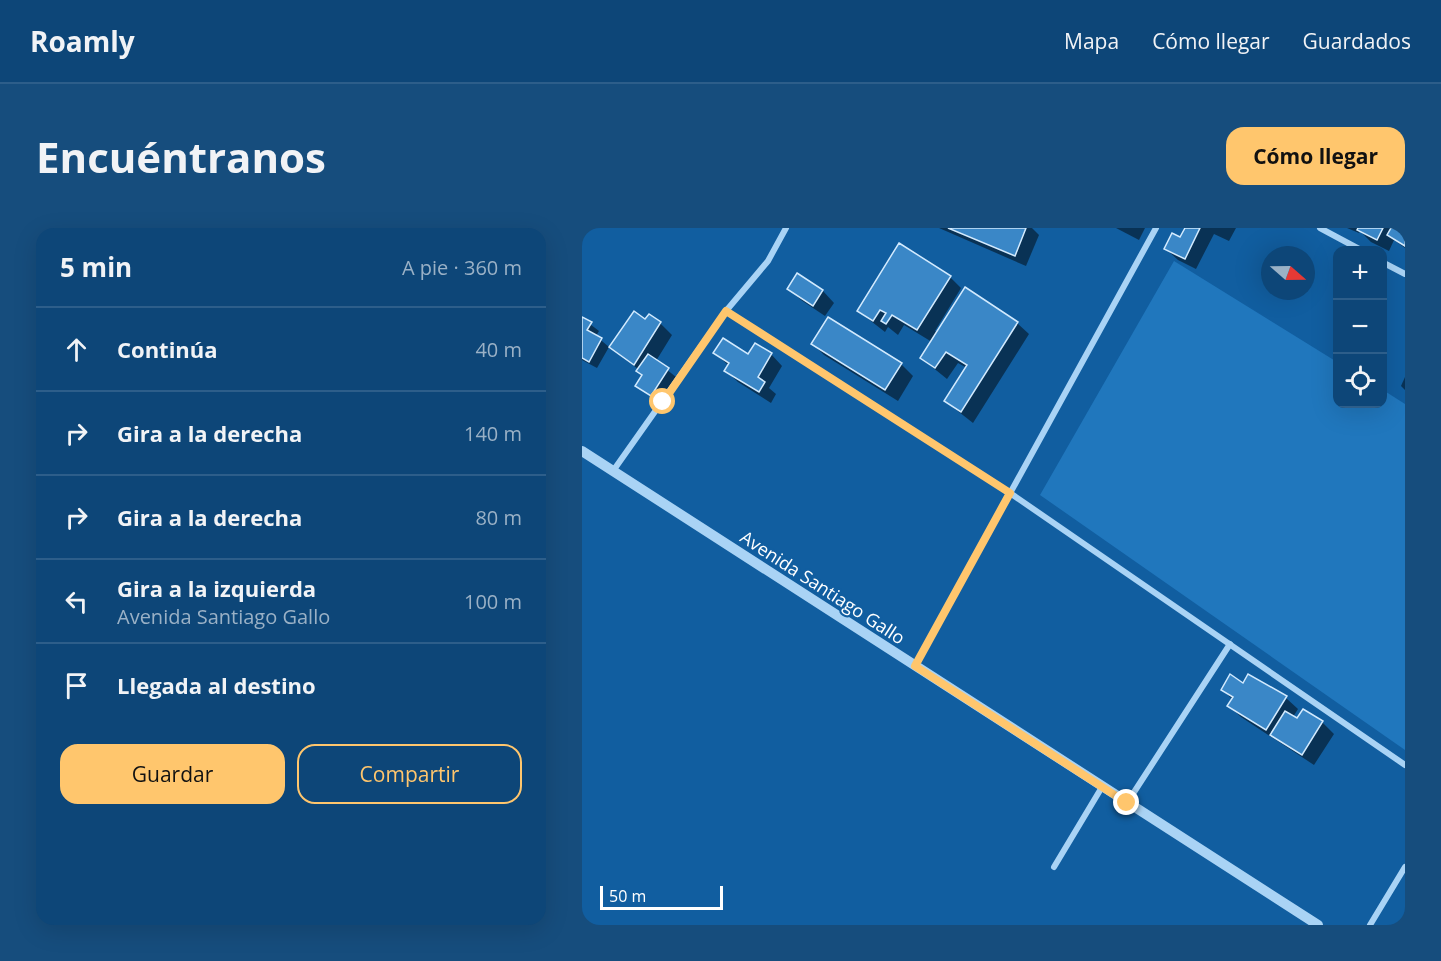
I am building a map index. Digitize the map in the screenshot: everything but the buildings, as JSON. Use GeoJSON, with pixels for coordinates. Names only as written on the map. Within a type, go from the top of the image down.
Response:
{"type":"FeatureCollection","features":[{"type":"Feature","properties":{"kind":"street"},"geometry":{"type":"LineString","coordinates":[[613,471],[726,311],[768,261],[786,228]]}},
{"type":"Feature","properties":{"kind":"street"},"geometry":{"type":"LineString","coordinates":[[915,666],[1156,228]]}},
{"type":"Feature","properties":{"kind":"street"},"geometry":{"type":"LineString","coordinates":[[1320,228],[1354,246]]}},
{"type":"Feature","properties":{"kind":"street"},"geometry":{"type":"LineString","coordinates":[[1387,264],[1405,274]]}},
{"type":"Feature","properties":{"kind":"street"},"geometry":{"type":"LineString","coordinates":[[726,311],[1010,493],[1405,765]]}},
{"type":"Feature","properties":{"kind":"street","name":"Avenida Santiago Gallo"},"geometry":{"type":"LineString","coordinates":[[582,451],[1318,925]]}},
{"type":"Feature","properties":{"kind":"street"},"geometry":{"type":"LineString","coordinates":[[1127,803],[1230,644]]}},
{"type":"Feature","properties":{"kind":"street"},"geometry":{"type":"LineString","coordinates":[[1054,867],[1102,787]]}},
{"type":"Feature","properties":{"kind":"street"},"geometry":{"type":"LineString","coordinates":[[1370,925],[1405,867]]}},
{"type":"Feature","properties":{"kind":"shaded area"},"geometry":{"type":"Polygon","coordinates":[[[1174,261],[1333,360],[1333,408],[1387,408],[1387,393],[1405,404],[1405,750],[1040,495],[1174,261]]]}},
{"type":"Feature","properties":{"kind":"route"},"geometry":{"type":"LineString","coordinates":[[663,402],[726,311],[1010,493],[915,666],[1127,803]]}}]}
